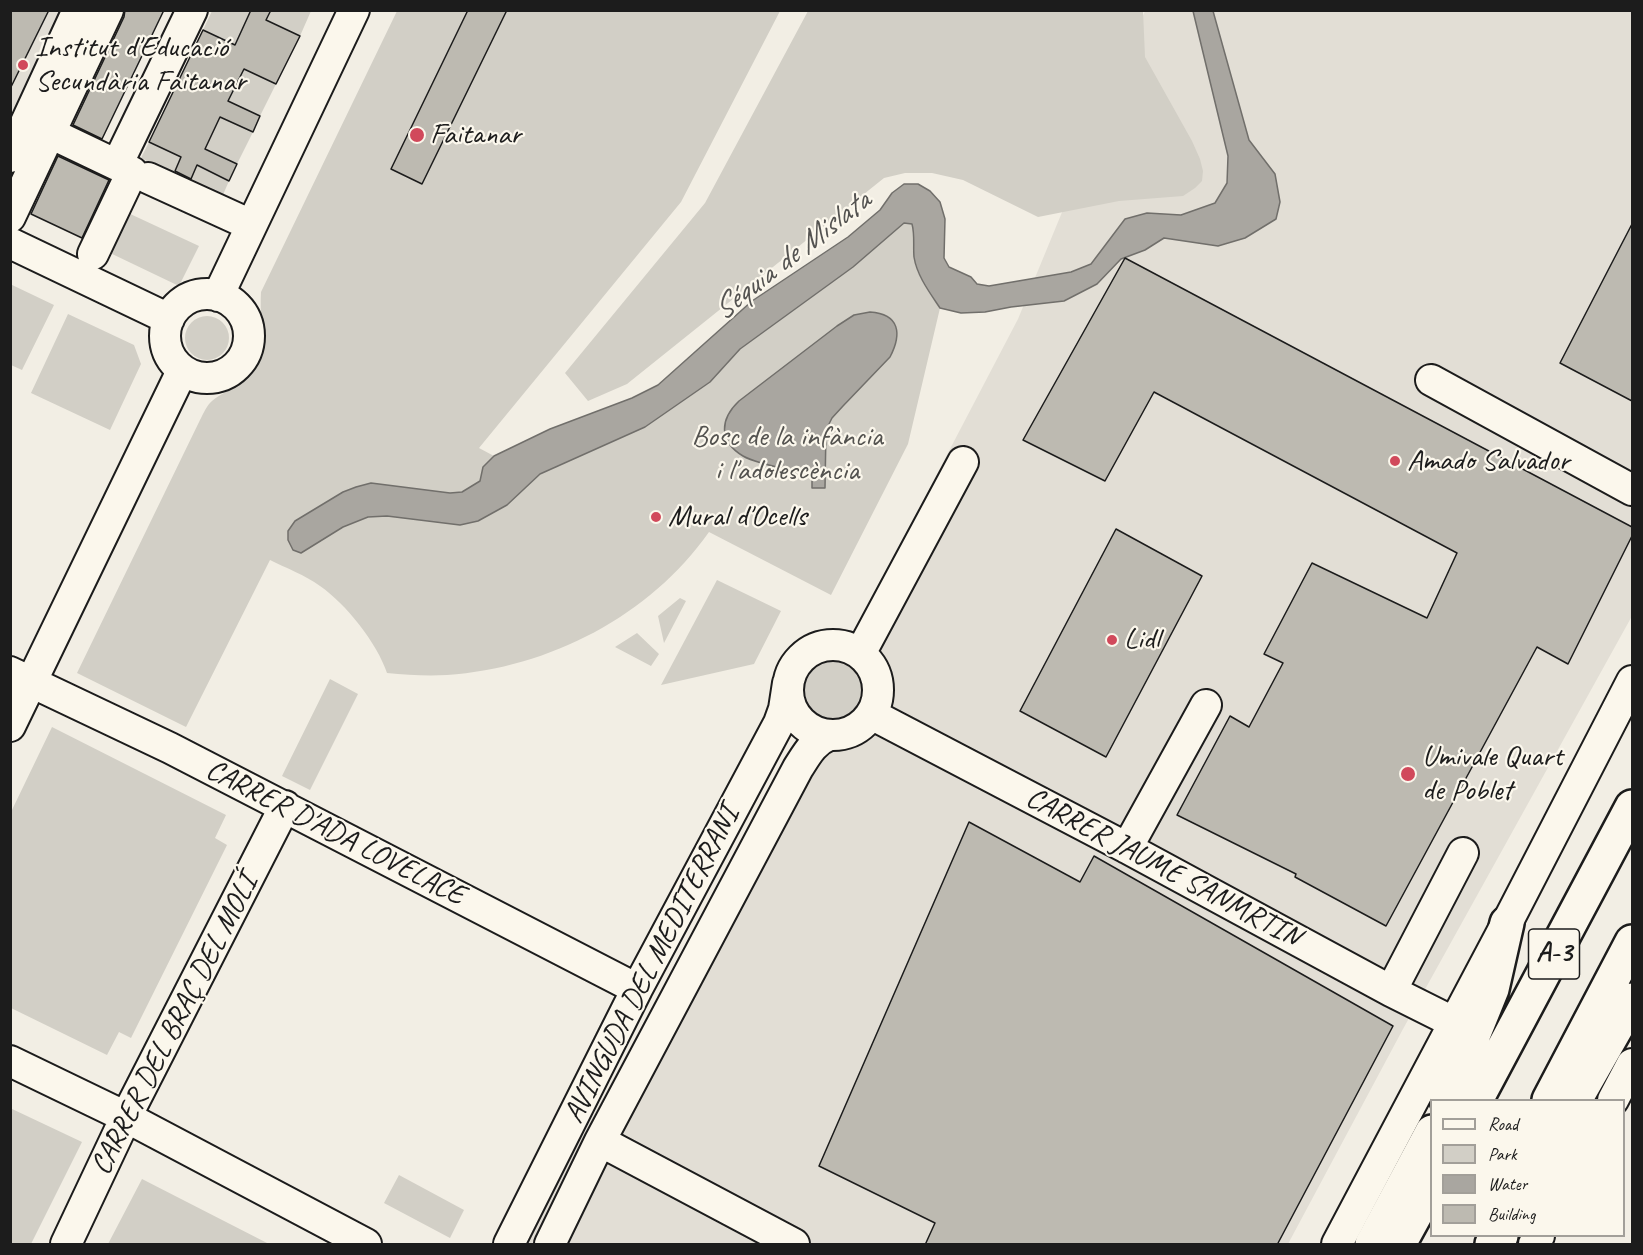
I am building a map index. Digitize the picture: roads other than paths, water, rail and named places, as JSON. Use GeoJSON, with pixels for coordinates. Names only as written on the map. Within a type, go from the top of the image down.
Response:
{"type":"FeatureCollection","features":[{"type":"Feature","properties":{"kind":"highway","name":"A-3"},"geometry":{"type":"LineString","coordinates":[[1477,1099],[1632,807]]}},
{"type":"Feature","properties":{"kind":"highway"},"geometry":{"type":"LineString","coordinates":[[1448,1099],[1492,989],[1507,923]]}},
{"type":"Feature","properties":{"kind":"highway","name":"A-3"},"geometry":{"type":"LineString","coordinates":[[1550,1099],[1632,942]]}},
{"type":"Feature","properties":{"kind":"highway"},"geometry":{"type":"LineString","coordinates":[[1576,1099],[1632,1000]]}},
{"type":"Feature","properties":{"kind":"highway"},"geometry":{"type":"LineString","coordinates":[[1372,1245],[1430,1134]]}},
{"type":"Feature","properties":{"kind":"highway"},"geometry":{"type":"LineString","coordinates":[[1400,1245],[1430,1186]]}},
{"type":"Feature","properties":{"kind":"street"},"geometry":{"type":"LineString","coordinates":[[10,158],[78,10]]}},
{"type":"Feature","properties":{"kind":"street"},"geometry":{"type":"LineString","coordinates":[[10,217],[108,10]]}},
{"type":"Feature","properties":{"kind":"street"},"geometry":{"type":"LineString","coordinates":[[117,165],[192,10]]}},
{"type":"Feature","properties":{"kind":"street"},"geometry":{"type":"LineString","coordinates":[[218,296],[354,10]]}},
{"type":"Feature","properties":{"kind":"street"},"geometry":{"type":"LineString","coordinates":[[50,133],[132,172],[93,254]]}},
{"type":"Feature","properties":{"kind":"street"},"geometry":{"type":"LineString","coordinates":[[148,178],[251,225]]}},
{"type":"Feature","properties":{"kind":"street"},"geometry":{"type":"LineString","coordinates":[[10,243],[169,319]]}},
{"type":"Feature","properties":{"kind":"street"},"geometry":{"type":"LineString","coordinates":[[207,294],[218,296],[231,302],[242,312],[249,340],[245,355],[224,375],[210,378],[196,377],[182,371],[174,363],[168,353],[165,330],[175,309],[184,301],[207,294]]}},
{"type":"Feature","properties":{"kind":"street"},"geometry":{"type":"LineString","coordinates":[[10,726],[21,677],[182,371]]}},
{"type":"Feature","properties":{"kind":"street"},"geometry":{"type":"LineString","coordinates":[[1431,380],[1632,490]]}},
{"type":"Feature","properties":{"kind":"street"},"geometry":{"type":"LineString","coordinates":[[860,654],[963,462]]}},
{"type":"Feature","properties":{"kind":"street"},"geometry":{"type":"LineString","coordinates":[[835,644],[848,647],[860,654],[876,675],[878,688],[871,714],[863,724],[841,735],[829,735],[814,732],[802,724],[793,712],[788,698],[788,683],[799,659],[809,651],[835,644]]}},
{"type":"Feature","properties":{"kind":"street","name":"CARRER D'ADA LOVELACE"},"geometry":{"type":"LineString","coordinates":[[21,677],[285,806],[637,989]]}},
{"type":"Feature","properties":{"kind":"street"},"geometry":{"type":"LineString","coordinates":[[1337,1245],[1632,681]]}},
{"type":"Feature","properties":{"kind":"street","name":"AVINGUDA DEL MEDITERRANI"},"geometry":{"type":"LineString","coordinates":[[509,1245],[637,989],[779,723],[784,709],[788,683]]}},
{"type":"Feature","properties":{"kind":"street"},"geometry":{"type":"LineString","coordinates":[[1127,848],[1206,705]]}},
{"type":"Feature","properties":{"kind":"street","name":"CARRER JAUME SANMRTIN"},"geometry":{"type":"LineString","coordinates":[[871,714],[1455,1023]]}},
{"type":"Feature","properties":{"kind":"street","name":"AVINGUDA DEL MEDITERRANI"},"geometry":{"type":"LineString","coordinates":[[550,1245],[600,1141],[798,768],[818,740],[829,735]]}},
{"type":"Feature","properties":{"kind":"street","name":"CARRER DEL BRAÇ DEL MOLÍ"},"geometry":{"type":"LineString","coordinates":[[66,1245],[126,1117],[285,806]]}},
{"type":"Feature","properties":{"kind":"street"},"geometry":{"type":"LineString","coordinates":[[1391,991],[1463,853]]}},
{"type":"Feature","properties":{"kind":"street"},"geometry":{"type":"LineString","coordinates":[[10,1061],[126,1117],[366,1245]]}},
{"type":"Feature","properties":{"kind":"street"},"geometry":{"type":"LineString","coordinates":[[1614,1099],[1632,1064]]}},
{"type":"Feature","properties":{"kind":"street"},"geometry":{"type":"LineString","coordinates":[[600,1141],[794,1245]]}},
{"type":"Feature","properties":{"kind":"water"},"geometry":{"type":"Polygon","coordinates":[[[1193,11],[1213,11],[1249,140],[1275,174],[1280,202],[1276,219],[1245,238],[1218,246],[1164,238],[1145,250],[1121,259],[1097,284],[1064,301],[961,313],[940,308],[928,290],[914,257],[912,224],[904,223],[853,267],[740,349],[710,382],[645,427],[540,474],[507,505],[478,521],[460,525],[387,516],[368,517],[343,527],[301,553],[293,550],[288,540],[288,531],[295,521],[343,492],[371,483],[450,493],[462,492],[480,481],[483,467],[494,456],[550,429],[632,398],[658,385],[752,301],[848,237],[880,210],[892,193],[904,184],[918,184],[930,191],[940,202],[945,219],[944,258],[949,267],[971,277],[977,284],[989,286],[1071,272],[1091,264],[1125,219],[1147,213],[1181,215],[1215,203],[1227,183],[1228,156],[1193,11]]]}},
{"type":"Feature","properties":{"kind":"water"},"geometry":{"type":"Polygon","coordinates":[[[870,312],[893,321],[897,333],[894,349],[890,357],[832,418],[826,430],[825,488],[812,488],[812,475],[757,462],[743,456],[729,444],[724,430],[725,422],[739,401],[837,326],[854,315],[870,312]]]}},
{"type":"Feature","properties":{"kind":"place","name":"Institut d'Educació Secundària Faitanar"},"geometry":{"type":"Point","coordinates":[23,65]}},
{"type":"Feature","properties":{"kind":"place","name":"Faitanar"},"geometry":{"type":"Point","coordinates":[417,135]}},
{"type":"Feature","properties":{"kind":"place","name":"Amado Salvador"},"geometry":{"type":"Point","coordinates":[1395,461]}},
{"type":"Feature","properties":{"kind":"place","name":"Mural d'Ocells"},"geometry":{"type":"Point","coordinates":[656,517]}},
{"type":"Feature","properties":{"kind":"place","name":"Lidl"},"geometry":{"type":"Point","coordinates":[1112,640]}},
{"type":"Feature","properties":{"kind":"place","name":"Umivale Quart de Poblet"},"geometry":{"type":"Point","coordinates":[1408,774]}},
{"type":"Feature","properties":{"kind":"water label","name":"Séquia de Mislata"},"geometry":{"type":"Point","coordinates":[792,256]}},
{"type":"Feature","properties":{"kind":"park label","name":"Bosc de la infància i l'adolescència"},"geometry":{"type":"Point","coordinates":[787,454]}}]}
